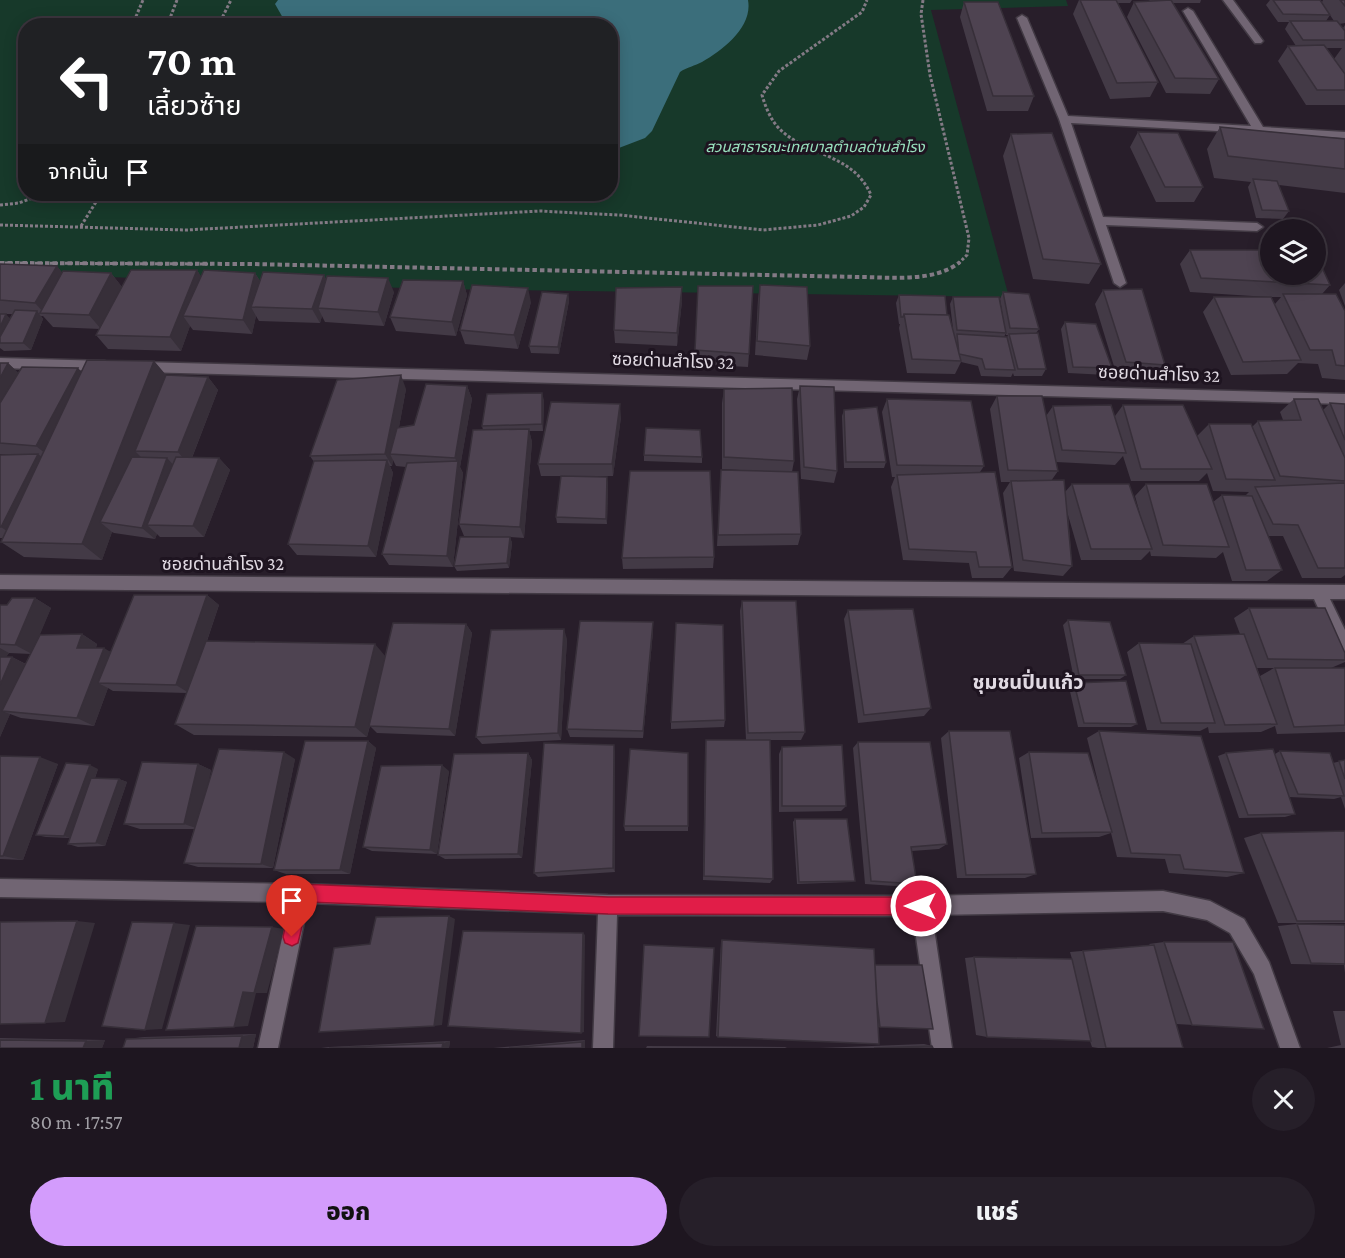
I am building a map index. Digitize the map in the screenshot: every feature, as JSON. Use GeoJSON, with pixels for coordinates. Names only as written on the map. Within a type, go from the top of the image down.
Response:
{"type":"FeatureCollection","features":[{"type":"Feature","properties":{"kind":"street"},"geometry":{"type":"LineString","coordinates":[[1228,0],[1258,41]]}},
{"type":"Feature","properties":{"kind":"street"},"geometry":{"type":"LineString","coordinates":[[1188,11],[1259,130]]}},
{"type":"Feature","properties":{"kind":"street"},"geometry":{"type":"LineString","coordinates":[[1022,18],[1064,119],[1120,284]]}},
{"type":"Feature","properties":{"kind":"street"},"geometry":{"type":"LineString","coordinates":[[1064,119],[1345,135]]}},
{"type":"Feature","properties":{"kind":"street"},"geometry":{"type":"LineString","coordinates":[[1099,221],[1257,227]]}},
{"type":"Feature","properties":{"kind":"street","name":"ซอยด่านสำโรง 32"},"geometry":{"type":"LineString","coordinates":[[0,363],[1345,399]]}},
{"type":"Feature","properties":{"kind":"street","name":"ซอยด่านสำโรง 32"},"geometry":{"type":"LineString","coordinates":[[0,582],[1345,592]]}},
{"type":"Feature","properties":{"kind":"street"},"geometry":{"type":"LineString","coordinates":[[1319,592],[1345,648]]}},
{"type":"Feature","properties":{"kind":"street"},"geometry":{"type":"LineString","coordinates":[[0,888],[301,893],[608,905],[921,906],[1163,901],[1210,911],[1237,926],[1263,969],[1290,1048]]}},
{"type":"Feature","properties":{"kind":"street"},"geometry":{"type":"LineString","coordinates":[[268,1048],[301,893]]}},
{"type":"Feature","properties":{"kind":"street"},"geometry":{"type":"LineString","coordinates":[[603,1048],[608,905]]}},
{"type":"Feature","properties":{"kind":"street"},"geometry":{"type":"LineString","coordinates":[[921,906],[942,1048]]}},
{"type":"Feature","properties":{"kind":"path"},"geometry":{"type":"LineString","coordinates":[[135,18],[143,0]]}},
{"type":"Feature","properties":{"kind":"path"},"geometry":{"type":"LineString","coordinates":[[170,18],[177,0]]}},
{"type":"Feature","properties":{"kind":"path"},"geometry":{"type":"LineString","coordinates":[[222,18],[231,0]]}},
{"type":"Feature","properties":{"kind":"path"},"geometry":{"type":"LineString","coordinates":[[0,225],[186,230],[540,211],[619,215],[764,230],[818,225],[851,216],[864,207],[871,195],[869,186],[854,171],[792,139],[777,127],[766,109],[762,95],[778,71],[862,12],[867,0]]}},
{"type":"Feature","properties":{"kind":"path"},"geometry":{"type":"LineString","coordinates":[[0,263],[263,264],[858,277],[937,274],[956,266],[968,255],[969,238],[927,60],[920,14],[923,0]]}},
{"type":"Feature","properties":{"kind":"path"},"geometry":{"type":"LineString","coordinates":[[0,205],[24,201]]}},
{"type":"Feature","properties":{"kind":"path"},"geometry":{"type":"LineString","coordinates":[[80,227],[97,201]]}},
{"type":"Feature","properties":{"kind":"green space","name":"สวนสาธารณะเทศบาลตำบลด่านสำโรง"},"geometry":{"type":"Polygon","coordinates":[[[0,0],[1066,0],[1068,6],[931,10],[1009,297],[432,289],[0,273],[0,0]]]}},
{"type":"Feature","properties":{"kind":"water"},"geometry":{"type":"Polygon","coordinates":[[[278,0],[748,0],[748,10],[746,19],[735,37],[702,62],[680,72],[652,131],[645,138],[618,148],[618,18],[283,18],[275,4],[278,0]]]}},
{"type":"Feature","properties":{"kind":"building"},"geometry":{"type":"Polygon","coordinates":[[[1080,0],[1116,0],[1158,82],[1117,83],[1080,0]]]}},
{"type":"Feature","properties":{"kind":"building"},"geometry":{"type":"Polygon","coordinates":[[[1171,0],[1219,79],[1175,78],[1134,2],[1171,0]]]}},
{"type":"Feature","properties":{"kind":"building"},"geometry":{"type":"Polygon","coordinates":[[[1273,0],[1320,0],[1330,15],[1283,14],[1273,0]]]}},
{"type":"Feature","properties":{"kind":"building"},"geometry":{"type":"Polygon","coordinates":[[[964,2],[998,2],[1034,96],[993,96],[964,2]]]}},
{"type":"Feature","properties":{"kind":"building"},"geometry":{"type":"Polygon","coordinates":[[[1290,21],[1337,21],[1345,31],[1345,40],[1303,40],[1290,21]]]}},
{"type":"Feature","properties":{"kind":"building"},"geometry":{"type":"Polygon","coordinates":[[[1324,45],[1345,74],[1345,90],[1317,90],[1288,46],[1324,45]]]}},
{"type":"Feature","properties":{"kind":"building"},"geometry":{"type":"Polygon","coordinates":[[[1220,127],[1345,139],[1345,169],[1228,156],[1220,127]]]}},
{"type":"Feature","properties":{"kind":"building"},"geometry":{"type":"Polygon","coordinates":[[[1138,132],[1178,133],[1203,187],[1165,187],[1138,132]]]}},
{"type":"Feature","properties":{"kind":"building"},"geometry":{"type":"Polygon","coordinates":[[[1052,133],[1101,264],[1043,259],[1011,134],[1052,133]]]}},
{"type":"Feature","properties":{"kind":"building"},"geometry":{"type":"Polygon","coordinates":[[[1253,179],[1277,181],[1289,211],[1262,210],[1253,179]]]}},
{"type":"Feature","properties":{"kind":"building"},"geometry":{"type":"Polygon","coordinates":[[[1190,250],[1260,250],[1260,281],[1201,278],[1190,250]]]}},
{"type":"Feature","properties":{"kind":"building"},"geometry":{"type":"Polygon","coordinates":[[[0,264],[57,266],[35,303],[0,300],[0,264]]]}},
{"type":"Feature","properties":{"kind":"building"},"geometry":{"type":"Polygon","coordinates":[[[131,270],[197,270],[170,337],[96,335],[131,270]]]}},
{"type":"Feature","properties":{"kind":"building"},"geometry":{"type":"Polygon","coordinates":[[[204,270],[255,273],[243,320],[183,316],[204,270]]]}},
{"type":"Feature","properties":{"kind":"building"},"geometry":{"type":"Polygon","coordinates":[[[63,271],[111,273],[89,315],[40,313],[63,271]]]}},
{"type":"Feature","properties":{"kind":"building"},"geometry":{"type":"Polygon","coordinates":[[[263,272],[324,275],[312,309],[251,307],[263,272]]]}},
{"type":"Feature","properties":{"kind":"building"},"geometry":{"type":"Polygon","coordinates":[[[327,276],[388,278],[378,312],[318,308],[327,276]]]}},
{"type":"Feature","properties":{"kind":"building"},"geometry":{"type":"Polygon","coordinates":[[[403,280],[463,281],[452,322],[390,317],[403,280]]]}},
{"type":"Feature","properties":{"kind":"building"},"geometry":{"type":"Polygon","coordinates":[[[472,285],[528,288],[514,335],[460,330],[472,285]]]}},
{"type":"Feature","properties":{"kind":"building"},"geometry":{"type":"Polygon","coordinates":[[[760,285],[807,287],[810,346],[757,341],[760,285]]]}},
{"type":"Feature","properties":{"kind":"building"},"geometry":{"type":"Polygon","coordinates":[[[698,286],[753,286],[749,354],[695,350],[698,286]]]}},
{"type":"Feature","properties":{"kind":"building"},"geometry":{"type":"Polygon","coordinates":[[[682,287],[677,333],[614,330],[616,288],[682,287]]]}},
{"type":"Feature","properties":{"kind":"building"},"geometry":{"type":"Polygon","coordinates":[[[1142,289],[1165,365],[1126,362],[1103,290],[1142,289]]]}},
{"type":"Feature","properties":{"kind":"building"},"geometry":{"type":"Polygon","coordinates":[[[542,292],[568,294],[558,347],[529,346],[542,292]]]}},
{"type":"Feature","properties":{"kind":"building"},"geometry":{"type":"Polygon","coordinates":[[[1003,292],[1029,294],[1039,329],[1010,328],[1003,292]]]}},
{"type":"Feature","properties":{"kind":"building"},"geometry":{"type":"Polygon","coordinates":[[[1283,294],[1336,294],[1345,311],[1345,366],[1336,365],[1332,350],[1310,350],[1283,294]]]}},
{"type":"Feature","properties":{"kind":"building"},"geometry":{"type":"Polygon","coordinates":[[[899,295],[945,296],[947,315],[904,314],[901,317],[899,295]]]}},
{"type":"Feature","properties":{"kind":"building"},"geometry":{"type":"Polygon","coordinates":[[[953,297],[999,297],[1006,333],[957,330],[953,297]]]}},
{"type":"Feature","properties":{"kind":"building"},"geometry":{"type":"Polygon","coordinates":[[[1214,297],[1271,297],[1301,360],[1243,362],[1214,297]]]}},
{"type":"Feature","properties":{"kind":"building"},"geometry":{"type":"Polygon","coordinates":[[[15,310],[37,311],[23,343],[0,343],[0,337],[15,310]]]}},
{"type":"Feature","properties":{"kind":"building"},"geometry":{"type":"Polygon","coordinates":[[[0,314],[6,314],[0,327],[0,314]]]}},
{"type":"Feature","properties":{"kind":"building"},"geometry":{"type":"Polygon","coordinates":[[[904,314],[949,315],[961,361],[912,359],[904,314]]]}},
{"type":"Feature","properties":{"kind":"building"},"geometry":{"type":"Polygon","coordinates":[[[1065,322],[1096,324],[1112,368],[1073,367],[1065,322]]]}},
{"type":"Feature","properties":{"kind":"building"},"geometry":{"type":"Polygon","coordinates":[[[1038,333],[1046,369],[1018,369],[1009,334],[1038,333]]]}},
{"type":"Feature","properties":{"kind":"building"},"geometry":{"type":"Polygon","coordinates":[[[957,334],[1007,337],[1015,370],[985,369],[982,359],[959,354],[957,334]]]}},
{"type":"Feature","properties":{"kind":"building"},"geometry":{"type":"Polygon","coordinates":[[[87,360],[154,361],[82,544],[1,542],[87,360]]]}},
{"type":"Feature","properties":{"kind":"building"},"geometry":{"type":"Polygon","coordinates":[[[0,363],[8,363],[0,378],[0,363]]]}},
{"type":"Feature","properties":{"kind":"building"},"geometry":{"type":"Polygon","coordinates":[[[22,367],[78,368],[36,446],[0,443],[0,403],[22,367]]]}},
{"type":"Feature","properties":{"kind":"building"},"geometry":{"type":"Polygon","coordinates":[[[166,375],[208,377],[178,452],[135,451],[166,375]]]}},
{"type":"Feature","properties":{"kind":"building"},"geometry":{"type":"Polygon","coordinates":[[[401,375],[385,454],[310,456],[337,380],[401,375]]]}},
{"type":"Feature","properties":{"kind":"building"},"geometry":{"type":"Polygon","coordinates":[[[426,384],[467,386],[455,458],[390,454],[397,428],[414,425],[426,384]]]}},
{"type":"Feature","properties":{"kind":"building"},"geometry":{"type":"Polygon","coordinates":[[[800,386],[834,387],[837,471],[804,467],[800,386]]]}},
{"type":"Feature","properties":{"kind":"building"},"geometry":{"type":"Polygon","coordinates":[[[792,388],[794,461],[724,457],[724,389],[792,388]]]}},
{"type":"Feature","properties":{"kind":"building"},"geometry":{"type":"Polygon","coordinates":[[[542,393],[542,424],[482,426],[487,394],[542,393]]]}},
{"type":"Feature","properties":{"kind":"building"},"geometry":{"type":"Polygon","coordinates":[[[997,396],[1042,396],[1058,471],[1008,470],[997,396]]]}},
{"type":"Feature","properties":{"kind":"building"},"geometry":{"type":"Polygon","coordinates":[[[887,399],[971,401],[984,466],[897,465],[887,399]]]}},
{"type":"Feature","properties":{"kind":"building"},"geometry":{"type":"Polygon","coordinates":[[[1294,399],[1318,399],[1345,458],[1345,481],[1280,476],[1258,421],[1301,420],[1294,399]]]}},
{"type":"Feature","properties":{"kind":"building"},"geometry":{"type":"Polygon","coordinates":[[[551,402],[620,404],[612,464],[538,464],[551,402]]]}},
{"type":"Feature","properties":{"kind":"building"},"geometry":{"type":"Polygon","coordinates":[[[1330,403],[1345,404],[1345,440],[1330,403]]]}},
{"type":"Feature","properties":{"kind":"building"},"geometry":{"type":"Polygon","coordinates":[[[1111,405],[1126,453],[1062,450],[1053,406],[1111,405]]]}},
{"type":"Feature","properties":{"kind":"building"},"geometry":{"type":"Polygon","coordinates":[[[1123,405],[1183,405],[1212,469],[1141,469],[1123,405]]]}},
{"type":"Feature","properties":{"kind":"building"},"geometry":{"type":"Polygon","coordinates":[[[877,407],[886,462],[846,462],[844,410],[877,407]]]}},
{"type":"Feature","properties":{"kind":"building"},"geometry":{"type":"Polygon","coordinates":[[[1209,424],[1251,424],[1275,480],[1226,479],[1209,424]]]}},
{"type":"Feature","properties":{"kind":"building"},"geometry":{"type":"Polygon","coordinates":[[[646,428],[700,430],[702,457],[644,455],[646,428]]]}},
{"type":"Feature","properties":{"kind":"building"},"geometry":{"type":"Polygon","coordinates":[[[529,429],[520,527],[459,524],[473,430],[529,429]]]}},
{"type":"Feature","properties":{"kind":"building"},"geometry":{"type":"Polygon","coordinates":[[[38,454],[1,527],[0,527],[0,455],[38,454]]]}},
{"type":"Feature","properties":{"kind":"building"},"geometry":{"type":"Polygon","coordinates":[[[132,457],[167,458],[142,528],[100,522],[132,457]]]}},
{"type":"Feature","properties":{"kind":"building"},"geometry":{"type":"Polygon","coordinates":[[[176,457],[219,458],[193,526],[147,525],[176,457]]]}},
{"type":"Feature","properties":{"kind":"building"},"geometry":{"type":"Polygon","coordinates":[[[387,460],[368,546],[288,544],[314,461],[387,460]]]}},
{"type":"Feature","properties":{"kind":"building"},"geometry":{"type":"Polygon","coordinates":[[[458,461],[447,556],[382,554],[407,463],[458,461]]]}},
{"type":"Feature","properties":{"kind":"building"},"geometry":{"type":"Polygon","coordinates":[[[721,470],[798,472],[801,534],[718,535],[721,470]]]}},
{"type":"Feature","properties":{"kind":"building"},"geometry":{"type":"Polygon","coordinates":[[[630,471],[710,471],[714,557],[622,558],[630,471]]]}},
{"type":"Feature","properties":{"kind":"building"},"geometry":{"type":"Polygon","coordinates":[[[995,472],[1012,567],[979,567],[976,552],[909,549],[897,475],[995,472]]]}},
{"type":"Feature","properties":{"kind":"building"},"geometry":{"type":"Polygon","coordinates":[[[561,476],[607,477],[606,519],[556,517],[561,476]]]}},
{"type":"Feature","properties":{"kind":"building"},"geometry":{"type":"Polygon","coordinates":[[[1064,480],[1072,566],[1023,560],[1011,481],[1064,480]]]}},
{"type":"Feature","properties":{"kind":"building"},"geometry":{"type":"Polygon","coordinates":[[[1345,483],[1345,568],[1318,568],[1298,525],[1273,524],[1255,487],[1345,483]]]}},
{"type":"Feature","properties":{"kind":"building"},"geometry":{"type":"Polygon","coordinates":[[[1072,484],[1129,484],[1152,549],[1091,549],[1072,484]]]}},
{"type":"Feature","properties":{"kind":"building"},"geometry":{"type":"Polygon","coordinates":[[[1146,484],[1207,484],[1229,547],[1163,545],[1146,484]]]}},
{"type":"Feature","properties":{"kind":"building"},"geometry":{"type":"Polygon","coordinates":[[[1222,495],[1252,496],[1282,570],[1246,570],[1222,495]]]}},
{"type":"Feature","properties":{"kind":"building"},"geometry":{"type":"Polygon","coordinates":[[[460,537],[510,537],[507,563],[454,566],[460,537]]]}},
{"type":"Feature","properties":{"kind":"building"},"geometry":{"type":"Polygon","coordinates":[[[134,595],[207,595],[176,685],[98,683],[134,595]]]}},
{"type":"Feature","properties":{"kind":"building"},"geometry":{"type":"Polygon","coordinates":[[[12,598],[35,598],[15,645],[0,644],[0,605],[7,605],[12,598]]]}},
{"type":"Feature","properties":{"kind":"building"},"geometry":{"type":"Polygon","coordinates":[[[742,601],[796,601],[805,732],[748,733],[742,601]]]}},
{"type":"Feature","properties":{"kind":"building"},"geometry":{"type":"Polygon","coordinates":[[[1249,608],[1325,608],[1345,653],[1345,660],[1268,659],[1249,608]]]}},
{"type":"Feature","properties":{"kind":"building"},"geometry":{"type":"Polygon","coordinates":[[[913,609],[931,708],[864,715],[848,610],[913,609]]]}},
{"type":"Feature","properties":{"kind":"building"},"geometry":{"type":"Polygon","coordinates":[[[1068,620],[1110,622],[1126,675],[1079,675],[1068,620]]]}},
{"type":"Feature","properties":{"kind":"building"},"geometry":{"type":"Polygon","coordinates":[[[580,621],[653,622],[643,731],[567,729],[580,621]]]}},
{"type":"Feature","properties":{"kind":"building"},"geometry":{"type":"Polygon","coordinates":[[[393,623],[466,624],[449,729],[369,726],[393,623]]]}},
{"type":"Feature","properties":{"kind":"building"},"geometry":{"type":"Polygon","coordinates":[[[676,623],[723,625],[725,720],[671,722],[676,623]]]}},
{"type":"Feature","properties":{"kind":"building"},"geometry":{"type":"Polygon","coordinates":[[[564,629],[558,733],[476,737],[491,630],[564,629]]]}},
{"type":"Feature","properties":{"kind":"building"},"geometry":{"type":"Polygon","coordinates":[[[82,634],[77,648],[104,648],[77,718],[2,711],[40,635],[82,634]]]}},
{"type":"Feature","properties":{"kind":"building"},"geometry":{"type":"Polygon","coordinates":[[[1244,634],[1277,724],[1225,725],[1194,636],[1244,634]]]}},
{"type":"Feature","properties":{"kind":"building"},"geometry":{"type":"Polygon","coordinates":[[[206,641],[375,644],[355,727],[175,724],[206,641]]]}},
{"type":"Feature","properties":{"kind":"building"},"geometry":{"type":"Polygon","coordinates":[[[1139,643],[1191,644],[1215,723],[1161,723],[1139,643]]]}},
{"type":"Feature","properties":{"kind":"building"},"geometry":{"type":"Polygon","coordinates":[[[0,657],[12,657],[0,685],[0,657]]]}},
{"type":"Feature","properties":{"kind":"building"},"geometry":{"type":"Polygon","coordinates":[[[1275,668],[1345,668],[1345,725],[1294,727],[1275,668]]]}},
{"type":"Feature","properties":{"kind":"building"},"geometry":{"type":"Polygon","coordinates":[[[1126,681],[1137,724],[1084,723],[1074,683],[1126,681]]]}},
{"type":"Feature","properties":{"kind":"building"},"geometry":{"type":"Polygon","coordinates":[[[949,731],[1010,731],[1036,874],[966,875],[949,731]]]}},
{"type":"Feature","properties":{"kind":"building"},"geometry":{"type":"Polygon","coordinates":[[[1099,731],[1201,736],[1244,873],[1184,869],[1180,855],[1131,853],[1099,731]]]}},
{"type":"Feature","properties":{"kind":"building"},"geometry":{"type":"Polygon","coordinates":[[[706,740],[770,740],[773,879],[704,876],[706,740]]]}},
{"type":"Feature","properties":{"kind":"building"},"geometry":{"type":"Polygon","coordinates":[[[305,741],[368,741],[340,870],[274,870],[305,741]]]}},
{"type":"Feature","properties":{"kind":"building"},"geometry":{"type":"Polygon","coordinates":[[[858,742],[930,742],[947,844],[911,847],[917,884],[871,881],[858,742]]]}},
{"type":"Feature","properties":{"kind":"building"},"geometry":{"type":"Polygon","coordinates":[[[544,743],[614,745],[613,868],[534,873],[544,743]]]}},
{"type":"Feature","properties":{"kind":"building"},"geometry":{"type":"Polygon","coordinates":[[[842,745],[846,806],[782,806],[782,747],[842,745]]]}},
{"type":"Feature","properties":{"kind":"building"},"geometry":{"type":"Polygon","coordinates":[[[219,749],[284,752],[261,864],[184,863],[219,749]]]}},
{"type":"Feature","properties":{"kind":"building"},"geometry":{"type":"Polygon","coordinates":[[[630,749],[688,753],[688,826],[624,826],[630,749]]]}},
{"type":"Feature","properties":{"kind":"building"},"geometry":{"type":"Polygon","coordinates":[[[1273,749],[1295,814],[1248,815],[1226,753],[1273,749]]]}},
{"type":"Feature","properties":{"kind":"building"},"geometry":{"type":"Polygon","coordinates":[[[1280,751],[1330,753],[1344,796],[1298,794],[1280,751]]]}},
{"type":"Feature","properties":{"kind":"building"},"geometry":{"type":"Polygon","coordinates":[[[1029,752],[1088,753],[1112,832],[1042,833],[1029,752]]]}},
{"type":"Feature","properties":{"kind":"building"},"geometry":{"type":"Polygon","coordinates":[[[528,753],[518,854],[438,855],[454,754],[528,753]]]}},
{"type":"Feature","properties":{"kind":"building"},"geometry":{"type":"Polygon","coordinates":[[[0,756],[40,757],[3,856],[0,856],[0,756]]]}},
{"type":"Feature","properties":{"kind":"building"},"geometry":{"type":"Polygon","coordinates":[[[1345,760],[1345,779],[1339,761],[1345,760]]]}},
{"type":"Feature","properties":{"kind":"building"},"geometry":{"type":"Polygon","coordinates":[[[142,762],[198,764],[184,824],[124,824],[142,762]]]}},
{"type":"Feature","properties":{"kind":"building"},"geometry":{"type":"Polygon","coordinates":[[[66,763],[90,765],[64,836],[36,835],[66,763]]]}},
{"type":"Feature","properties":{"kind":"building"},"geometry":{"type":"Polygon","coordinates":[[[442,765],[430,850],[363,847],[381,766],[442,765]]]}},
{"type":"Feature","properties":{"kind":"building"},"geometry":{"type":"Polygon","coordinates":[[[91,778],[119,779],[96,843],[68,844],[91,778]]]}},
{"type":"Feature","properties":{"kind":"building"},"geometry":{"type":"Polygon","coordinates":[[[795,819],[847,819],[855,881],[799,882],[795,819]]]}},
{"type":"Feature","properties":{"kind":"building"},"geometry":{"type":"Polygon","coordinates":[[[1345,831],[1345,921],[1297,921],[1261,833],[1345,831]]]}},
{"type":"Feature","properties":{"kind":"building"},"geometry":{"type":"Polygon","coordinates":[[[449,916],[434,1026],[319,1032],[334,948],[370,944],[376,917],[449,916]]]}},
{"type":"Feature","properties":{"kind":"building"},"geometry":{"type":"Polygon","coordinates":[[[77,921],[45,1023],[0,1024],[0,922],[77,921]]]}},
{"type":"Feature","properties":{"kind":"building"},"geometry":{"type":"Polygon","coordinates":[[[132,922],[174,923],[145,1030],[102,1026],[132,922]]]}},
{"type":"Feature","properties":{"kind":"building"},"geometry":{"type":"Polygon","coordinates":[[[1297,924],[1345,925],[1345,964],[1311,963],[1297,924]]]}},
{"type":"Feature","properties":{"kind":"building"},"geometry":{"type":"Polygon","coordinates":[[[196,926],[272,927],[254,993],[243,992],[234,1027],[166,1030],[196,926]]]}},
{"type":"Feature","properties":{"kind":"building"},"geometry":{"type":"Polygon","coordinates":[[[463,931],[583,933],[581,1033],[448,1026],[463,931]]]}},
{"type":"Feature","properties":{"kind":"building"},"geometry":{"type":"Polygon","coordinates":[[[722,940],[874,949],[879,1044],[718,1037],[722,940]]]}},
{"type":"Feature","properties":{"kind":"building"},"geometry":{"type":"Polygon","coordinates":[[[1164,942],[1233,942],[1264,1029],[1192,1025],[1164,942]]]}},
{"type":"Feature","properties":{"kind":"building"},"geometry":{"type":"Polygon","coordinates":[[[644,945],[714,948],[709,1037],[639,1036],[644,945]]]}},
{"type":"Feature","properties":{"kind":"building"},"geometry":{"type":"Polygon","coordinates":[[[1154,945],[1183,1048],[1106,1048],[1083,951],[1154,945]]]}},
{"type":"Feature","properties":{"kind":"building"},"geometry":{"type":"Polygon","coordinates":[[[974,957],[1072,959],[1091,1041],[987,1037],[974,957]]]}},
{"type":"Feature","properties":{"kind":"building"},"geometry":{"type":"Polygon","coordinates":[[[875,965],[922,965],[933,1029],[880,1027],[875,965]]]}},
{"type":"Feature","properties":{"kind":"building"},"geometry":{"type":"Polygon","coordinates":[[[242,1036],[239,1048],[123,1048],[126,1039],[242,1036]]]}},
{"type":"Feature","properties":{"kind":"building"},"geometry":{"type":"Polygon","coordinates":[[[0,1040],[86,1041],[83,1048],[0,1048],[0,1040]]]}},
{"type":"Feature","properties":{"kind":"building"},"geometry":{"type":"Polygon","coordinates":[[[582,1042],[582,1048],[509,1048],[582,1042]]]}},
{"type":"Feature","properties":{"kind":"building"},"geometry":{"type":"Polygon","coordinates":[[[443,1043],[442,1048],[329,1048],[443,1043]]]}},
{"type":"Feature","properties":{"kind":"building"},"geometry":{"type":"Polygon","coordinates":[[[932,1046],[933,1048],[874,1048],[932,1046]]]}},
{"type":"Feature","properties":{"kind":"district","name":"ชุมชนปิ่นแก้ว"},"geometry":{"type":"Point","coordinates":[1028,682]}},
{"type":"Feature","properties":{"kind":"route"},"geometry":{"type":"LineString","coordinates":[[292,937],[301,893],[608,905],[921,906]]}}]}
